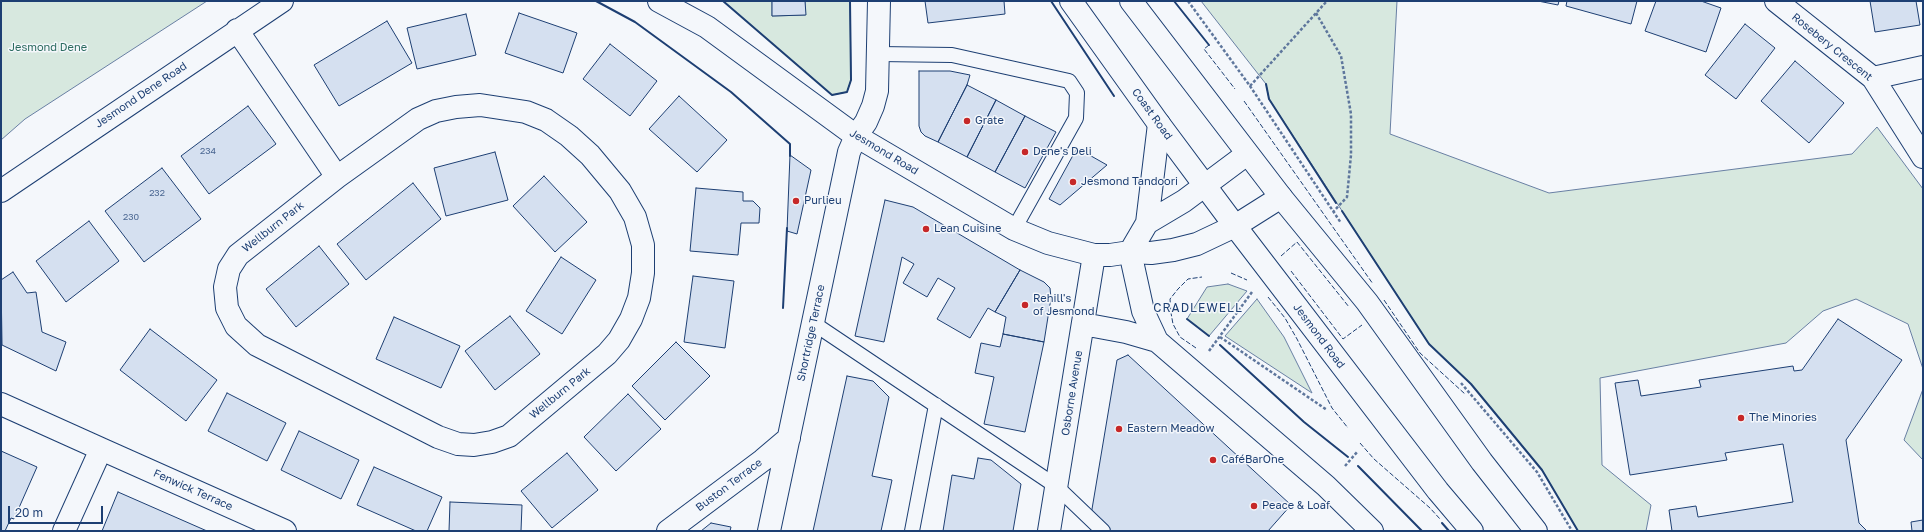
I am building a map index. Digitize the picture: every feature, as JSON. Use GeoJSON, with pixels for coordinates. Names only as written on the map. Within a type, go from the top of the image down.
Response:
{"type":"FeatureCollection","features":[{"type":"Feature","properties":{"kind":"main road","name":"Jesmond Dene Road"},"geometry":{"type":"LineString","coordinates":[[1,191],[282,1]]}},
{"type":"Feature","properties":{"kind":"main road","name":"Jesmond Road"},"geometry":{"type":"LineString","coordinates":[[659,1],[707,27],[856,136],[1014,229],[1048,244],[1094,255],[1110,255],[1130,252],[1151,253],[1173,250],[1197,244],[1235,226],[1438,490],[1472,531]]}},
{"type":"Feature","properties":{"kind":"main road","name":"Shortridge Terrace"},"geometry":{"type":"LineString","coordinates":[[769,531],[849,152],[856,136],[866,122],[873,106],[877,91],[879,1]]}},
{"type":"Feature","properties":{"kind":"main road","name":"Coast Road"},"geometry":{"type":"LineString","coordinates":[[1071,1],[1159,124],[1235,226]]}},
{"type":"Feature","properties":{"kind":"main road"},"geometry":{"type":"LineString","coordinates":[[1131,1],[1247,154],[1367,302],[1482,462],[1536,531]]}},
{"type":"Feature","properties":{"kind":"main road","name":"Rosebery Crescent"},"geometry":{"type":"LineString","coordinates":[[1776,1],[1873,78],[1923,157]]}},
{"type":"Feature","properties":{"kind":"main road"},"geometry":{"type":"LineString","coordinates":[[237,30],[337,177]]}},
{"type":"Feature","properties":{"kind":"main road"},"geometry":{"type":"LineString","coordinates":[[1873,78],[1923,67]]}},
{"type":"Feature","properties":{"kind":"main road","name":"Wellburn Park"},"geometry":{"type":"LineString","coordinates":[[480,105],[526,112],[546,120],[569,136],[590,155],[620,191],[635,218],[642,245],[643,273],[639,298],[631,319],[619,340],[607,354],[508,436],[492,442],[474,445],[458,444],[438,437],[257,345],[236,326],[227,308],[225,287],[229,269],[238,255],[337,177],[418,119],[436,111],[456,107],[480,105]]}},
{"type":"Feature","properties":{"kind":"main road"},"geometry":{"type":"LineString","coordinates":[[1159,124],[1147,224],[1130,252],[1143,311],[1157,341],[1326,486],[1372,531]]}},
{"type":"Feature","properties":{"kind":"main road"},"geometry":{"type":"LineString","coordinates":[[1147,224],[1170,210],[1247,154]]}},
{"type":"Feature","properties":{"kind":"main road"},"geometry":{"type":"LineString","coordinates":[[1235,226],[1281,197]]}},
{"type":"Feature","properties":{"kind":"main road","name":"Osborne Avenue"},"geometry":{"type":"LineString","coordinates":[[1049,531],[1094,255]]}},
{"type":"Feature","properties":{"kind":"main road"},"geometry":{"type":"LineString","coordinates":[[1083,324],[1126,332],[1157,341]]}},
{"type":"Feature","properties":{"kind":"main road","name":"Fenwick Terrace"},"geometry":{"type":"LineString","coordinates":[[1,404],[285,531]]}},
{"type":"Feature","properties":{"kind":"main road","name":"Buston Terrace"},"geometry":{"type":"LineString","coordinates":[[668,531],[763,460],[789,438]]}},
{"type":"Feature","properties":{"kind":"main road"},"geometry":{"type":"LineString","coordinates":[[64,531],[101,449]]}},
{"type":"Feature","properties":{"kind":"lane"},"geometry":{"type":"LineString","coordinates":[[879,54],[952,55],[1069,81],[1077,93],[1076,118],[1014,229]]}},
{"type":"Feature","properties":{"kind":"lane"},"geometry":{"type":"LineString","coordinates":[[813,323],[1056,486],[1103,531]]}},
{"type":"Feature","properties":{"kind":"lane"},"geometry":{"type":"LineString","coordinates":[[912,531],[936,405]]}},
{"type":"Feature","properties":{"kind":"path"},"geometry":{"type":"LineString","coordinates":[[1188,1],[1250,86],[1327,1]]}},
{"type":"Feature","properties":{"kind":"path"},"geometry":{"type":"LineString","coordinates":[[1316,13],[1341,56],[1351,114],[1351,155],[1347,197],[1333,212]]}},
{"type":"Feature","properties":{"kind":"path"},"geometry":{"type":"LineString","coordinates":[[1194,373],[1256,286]]}},
{"type":"Feature","properties":{"kind":"path"},"geometry":{"type":"LineString","coordinates":[[1220,337],[1327,410]]}},
{"type":"Feature","properties":{"kind":"green space","name":"Jesmond Dene"},"geometry":{"type":"Polygon","coordinates":[[[1,1],[207,1],[25,119],[1,140],[1,1]]]}},
{"type":"Feature","properties":{"kind":"green space"},"geometry":{"type":"Polygon","coordinates":[[[723,1],[772,1],[772,16],[805,15],[805,1],[850,1],[851,80],[847,92],[832,95],[723,1]]]}},
{"type":"Feature","properties":{"kind":"green space"},"geometry":{"type":"Polygon","coordinates":[[[1201,1],[1397,1],[1390,134],[1549,193],[1852,154],[1877,127],[1923,189],[1923,369],[1908,324],[1856,299],[1823,311],[1786,343],[1600,378],[1602,465],[1651,505],[1646,531],[1578,531],[1542,470],[1471,384],[1429,344],[1269,99],[1266,84],[1201,1]]]}},
{"type":"Feature","properties":{"kind":"green space"},"geometry":{"type":"Polygon","coordinates":[[[1228,284],[1247,291],[1209,336],[1187,319],[1207,287],[1228,284]]]}},
{"type":"Feature","properties":{"kind":"green space"},"geometry":{"type":"Polygon","coordinates":[[[1257,299],[1284,337],[1312,393],[1225,336],[1257,299]]]}},
{"type":"Feature","properties":{"kind":"green space"},"geometry":{"type":"Polygon","coordinates":[[[1923,389],[1923,460],[1904,440],[1923,389]]]}},
{"type":"Feature","properties":{"kind":"building"},"geometry":{"type":"Polygon","coordinates":[[[772,1],[805,1],[806,15],[772,16],[772,1]]]}},
{"type":"Feature","properties":{"kind":"building"},"geometry":{"type":"Polygon","coordinates":[[[925,1],[1004,1],[1005,14],[928,23],[925,1]]]}},
{"type":"Feature","properties":{"kind":"building"},"geometry":{"type":"Polygon","coordinates":[[[1538,1],[1559,1],[1558,5],[1538,1]]]}},
{"type":"Feature","properties":{"kind":"building"},"geometry":{"type":"Polygon","coordinates":[[[1567,1],[1637,1],[1631,24],[1566,6],[1567,1]]]}},
{"type":"Feature","properties":{"kind":"building"},"geometry":{"type":"Polygon","coordinates":[[[1656,1],[1701,1],[1721,8],[1706,52],[1645,31],[1656,1]]]}},
{"type":"Feature","properties":{"kind":"building"},"geometry":{"type":"Polygon","coordinates":[[[1870,1],[1916,1],[1920,25],[1875,32],[1870,1]]]}},
{"type":"Feature","properties":{"kind":"building"},"geometry":{"type":"Polygon","coordinates":[[[519,13],[577,33],[563,73],[505,53],[519,13]]]}},
{"type":"Feature","properties":{"kind":"building"},"geometry":{"type":"Polygon","coordinates":[[[466,14],[476,55],[417,69],[407,28],[466,14]]]}},
{"type":"Feature","properties":{"kind":"building"},"geometry":{"type":"Polygon","coordinates":[[[387,21],[412,63],[339,106],[314,65],[387,21]]]}},
{"type":"Feature","properties":{"kind":"building"},"geometry":{"type":"Polygon","coordinates":[[[1745,24],[1775,48],[1736,99],[1705,75],[1745,24]]]}},
{"type":"Feature","properties":{"kind":"building"},"geometry":{"type":"Polygon","coordinates":[[[610,44],[657,81],[630,116],[583,79],[610,44]]]}},
{"type":"Feature","properties":{"kind":"building"},"geometry":{"type":"Polygon","coordinates":[[[1795,61],[1844,103],[1809,143],[1761,101],[1795,61]]]}},
{"type":"Feature","properties":{"kind":"building"},"geometry":{"type":"Polygon","coordinates":[[[919,71],[950,71],[970,75],[967,85],[938,142],[925,136],[921,132],[919,126],[919,71]]]}},
{"type":"Feature","properties":{"kind":"building","name":"Grate"},"geometry":{"type":"Polygon","coordinates":[[[967,85],[996,100],[967,157],[938,142],[967,85]]]}},
{"type":"Feature","properties":{"kind":"building"},"geometry":{"type":"Polygon","coordinates":[[[679,96],[727,140],[697,172],[649,129],[679,96]]]}},
{"type":"Feature","properties":{"kind":"building"},"geometry":{"type":"Polygon","coordinates":[[[996,100],[1025,116],[995,172],[967,157],[996,100]]]}},
{"type":"Feature","properties":{"kind":"building"},"geometry":{"type":"Polygon","coordinates":[[[248,106],[276,144],[209,194],[181,156],[248,106]]]}},
{"type":"Feature","properties":{"kind":"building","name":"Dene's Deli"},"geometry":{"type":"Polygon","coordinates":[[[1025,116],[1056,132],[1025,188],[995,172],[1025,116]]]}},
{"type":"Feature","properties":{"kind":"building","name":"Jesmond Tandoori"},"geometry":{"type":"Polygon","coordinates":[[[1077,148],[1107,165],[1060,205],[1049,199],[1077,148]]]}},
{"type":"Feature","properties":{"kind":"building"},"geometry":{"type":"Polygon","coordinates":[[[495,152],[508,200],[446,216],[434,168],[495,152]]]}},
{"type":"Feature","properties":{"kind":"building","name":"Purlieu"},"geometry":{"type":"Polygon","coordinates":[[[790,155],[811,170],[797,234],[787,231],[790,155]]]}},
{"type":"Feature","properties":{"kind":"building"},"geometry":{"type":"Polygon","coordinates":[[[162,168],[201,219],[144,262],[105,211],[162,168]]]}},
{"type":"Feature","properties":{"kind":"building"},"geometry":{"type":"Polygon","coordinates":[[[544,176],[587,222],[555,252],[513,206],[544,176]]]}},
{"type":"Feature","properties":{"kind":"building"},"geometry":{"type":"Polygon","coordinates":[[[413,183],[441,219],[366,280],[337,244],[413,183]]]}},
{"type":"Feature","properties":{"kind":"building"},"geometry":{"type":"Polygon","coordinates":[[[696,188],[743,192],[743,201],[753,201],[760,208],[759,223],[741,223],[738,255],[690,251],[696,188]]]}},
{"type":"Feature","properties":{"kind":"building"},"geometry":{"type":"Polygon","coordinates":[[[885,200],[913,207],[1020,270],[995,312],[988,308],[970,338],[937,319],[955,288],[938,278],[927,297],[903,283],[914,264],[902,257],[884,342],[855,336],[885,200]]]}},
{"type":"Feature","properties":{"kind":"building"},"geometry":{"type":"Polygon","coordinates":[[[89,221],[119,261],[66,302],[36,261],[89,221]]]}},
{"type":"Feature","properties":{"kind":"building"},"geometry":{"type":"Polygon","coordinates":[[[319,246],[349,284],[296,327],[266,289],[319,246]]]}},
{"type":"Feature","properties":{"kind":"building"},"geometry":{"type":"Polygon","coordinates":[[[561,257],[596,280],[562,334],[526,311],[561,257]]]}},
{"type":"Feature","properties":{"kind":"building","name":"Rehill's of Jesmond"},"geometry":{"type":"Polygon","coordinates":[[[1020,270],[1044,282],[1050,288],[1051,298],[1044,342],[1003,334],[1006,317],[995,312],[1020,270]]]}},
{"type":"Feature","properties":{"kind":"building"},"geometry":{"type":"Polygon","coordinates":[[[13,272],[27,293],[36,292],[42,332],[66,342],[56,371],[2,345],[1,280],[13,272]]]}},
{"type":"Feature","properties":{"kind":"building"},"geometry":{"type":"Polygon","coordinates":[[[693,276],[734,281],[725,348],[684,342],[693,276]]]}},
{"type":"Feature","properties":{"kind":"building"},"geometry":{"type":"Polygon","coordinates":[[[510,316],[540,354],[495,390],[465,351],[510,316]]]}},
{"type":"Feature","properties":{"kind":"building"},"geometry":{"type":"Polygon","coordinates":[[[394,317],[460,346],[441,388],[376,359],[394,317]]]}},
{"type":"Feature","properties":{"kind":"building","name":"The Minories"},"geometry":{"type":"Polygon","coordinates":[[[1838,319],[1902,360],[1846,440],[1859,523],[1867,531],[1672,531],[1669,510],[1696,506],[1698,517],[1793,502],[1783,444],[1725,453],[1727,460],[1630,475],[1615,383],[1638,380],[1641,396],[1701,387],[1699,380],[1793,366],[1794,371],[1802,370],[1838,319]]]}},
{"type":"Feature","properties":{"kind":"building"},"geometry":{"type":"Polygon","coordinates":[[[150,329],[217,380],[186,421],[120,370],[150,329]]]}},
{"type":"Feature","properties":{"kind":"building"},"geometry":{"type":"Polygon","coordinates":[[[1003,334],[1044,342],[1025,432],[984,424],[994,377],[975,373],[981,343],[1000,347],[1003,334]]]}},
{"type":"Feature","properties":{"kind":"building"},"geometry":{"type":"Polygon","coordinates":[[[676,342],[710,376],[665,420],[632,386],[676,342]]]}},
{"type":"Feature","properties":{"kind":"building"},"geometry":{"type":"Polygon","coordinates":[[[1128,355],[1291,505],[1268,531],[1108,531],[1091,515],[1117,360],[1128,355]]]}},
{"type":"Feature","properties":{"kind":"building"},"geometry":{"type":"Polygon","coordinates":[[[847,376],[873,381],[889,397],[872,476],[892,480],[881,531],[813,531],[847,376]]]}},
{"type":"Feature","properties":{"kind":"building"},"geometry":{"type":"Polygon","coordinates":[[[227,393],[286,423],[267,461],[208,431],[227,393]]]}},
{"type":"Feature","properties":{"kind":"building"},"geometry":{"type":"Polygon","coordinates":[[[628,394],[661,429],[616,471],[584,437],[628,394]]]}},
{"type":"Feature","properties":{"kind":"building"},"geometry":{"type":"Polygon","coordinates":[[[299,431],[359,460],[341,499],[281,470],[299,431]]]}},
{"type":"Feature","properties":{"kind":"building"},"geometry":{"type":"Polygon","coordinates":[[[1,451],[37,467],[14,519],[11,518],[5,531],[1,531],[1,451]]]}},
{"type":"Feature","properties":{"kind":"building"},"geometry":{"type":"Polygon","coordinates":[[[567,453],[598,490],[552,528],[521,491],[567,453]]]}},
{"type":"Feature","properties":{"kind":"building"},"geometry":{"type":"Polygon","coordinates":[[[978,458],[991,460],[1021,484],[1013,531],[943,531],[952,475],[974,479],[978,458]]]}},
{"type":"Feature","properties":{"kind":"building"},"geometry":{"type":"Polygon","coordinates":[[[374,467],[442,497],[427,531],[416,531],[357,505],[374,467]]]}},
{"type":"Feature","properties":{"kind":"building"},"geometry":{"type":"Polygon","coordinates":[[[118,492],[207,531],[102,531],[118,492]]]}},
{"type":"Feature","properties":{"kind":"building"},"geometry":{"type":"Polygon","coordinates":[[[450,502],[522,505],[521,531],[449,531],[450,502]]]}},
{"type":"Feature","properties":{"kind":"building"},"geometry":{"type":"Polygon","coordinates":[[[1923,520],[1923,531],[1912,531],[1911,522],[1923,520]]]}},
{"type":"Feature","properties":{"kind":"building"},"geometry":{"type":"Polygon","coordinates":[[[711,523],[731,527],[730,531],[701,531],[711,523]]]}},
{"type":"Feature","properties":{"kind":"fence"},"geometry":{"type":"LineString","coordinates":[[1209,45],[1204,49],[1235,89]]}},
{"type":"Feature","properties":{"kind":"fence"},"geometry":{"type":"LineString","coordinates":[[1244,101],[1373,284]]}},
{"type":"Feature","properties":{"kind":"fence"},"geometry":{"type":"LineString","coordinates":[[1281,256],[1297,242],[1349,307]]}},
{"type":"Feature","properties":{"kind":"fence"},"geometry":{"type":"LineString","coordinates":[[1291,271],[1343,339],[1362,325]]}},
{"type":"Feature","properties":{"kind":"fence"},"geometry":{"type":"LineString","coordinates":[[1231,273],[1247,280]]}},
{"type":"Feature","properties":{"kind":"fence"},"geometry":{"type":"LineString","coordinates":[[1196,348],[1180,337],[1173,324],[1170,299],[1188,279],[1202,277]]}},
{"type":"Feature","properties":{"kind":"fence"},"geometry":{"type":"LineString","coordinates":[[1268,297],[1285,318],[1332,408],[1348,428]]}},
{"type":"Feature","properties":{"kind":"fence"},"geometry":{"type":"LineString","coordinates":[[1384,300],[1420,353],[1465,394]]}},
{"type":"Feature","properties":{"kind":"fence"},"geometry":{"type":"LineString","coordinates":[[1360,443],[1374,459],[1430,508],[1440,519]]}},
{"type":"Feature","properties":{"kind":"wall"},"geometry":{"type":"LineString","coordinates":[[596,1],[635,22],[731,92],[790,144],[790,156]]}},
{"type":"Feature","properties":{"kind":"wall"},"geometry":{"type":"LineString","coordinates":[[723,1],[832,95],[847,92],[851,80],[850,1]]}},
{"type":"Feature","properties":{"kind":"wall"},"geometry":{"type":"LineString","coordinates":[[1051,1],[1114,96]]}},
{"type":"Feature","properties":{"kind":"wall"},"geometry":{"type":"LineString","coordinates":[[1174,1],[1209,45]]}},
{"type":"Feature","properties":{"kind":"wall"},"geometry":{"type":"LineString","coordinates":[[1266,84],[1269,99],[1336,203]]}},
{"type":"Feature","properties":{"kind":"wall"},"geometry":{"type":"LineString","coordinates":[[1342,211],[1429,344],[1471,384],[1542,470],[1578,531]]}},
{"type":"Feature","properties":{"kind":"wall"},"geometry":{"type":"LineString","coordinates":[[783,308],[787,228]]}},
{"type":"Feature","properties":{"kind":"wall"},"geometry":{"type":"LineString","coordinates":[[1187,319],[1209,336]]}},
{"type":"Feature","properties":{"kind":"wall"},"geometry":{"type":"LineString","coordinates":[[1220,345],[1304,422],[1348,457]]}},
{"type":"Feature","properties":{"kind":"wall"},"geometry":{"type":"LineString","coordinates":[[1358,466],[1422,531]]}},
{"type":"Feature","properties":{"kind":"wall"},"geometry":{"type":"LineString","coordinates":[[1442,523],[1449,531]]}},
{"type":"Feature","properties":{"kind":"place","name":"Grate"},"geometry":{"type":"Point","coordinates":[967,121]}},
{"type":"Feature","properties":{"kind":"place","name":"Dene's Deli"},"geometry":{"type":"Point","coordinates":[1025,152]}},
{"type":"Feature","properties":{"kind":"place","name":"Jesmond Tandoori"},"geometry":{"type":"Point","coordinates":[1073,182]}},
{"type":"Feature","properties":{"kind":"place","name":"Purlieu"},"geometry":{"type":"Point","coordinates":[796,201]}},
{"type":"Feature","properties":{"kind":"place","name":"Lean Cuisine"},"geometry":{"type":"Point","coordinates":[926,229]}},
{"type":"Feature","properties":{"kind":"place","name":"Rehill's of Jesmond"},"geometry":{"type":"Point","coordinates":[1025,305]}},
{"type":"Feature","properties":{"kind":"place","name":"The Minories"},"geometry":{"type":"Point","coordinates":[1741,418]}},
{"type":"Feature","properties":{"kind":"place","name":"Eastern Meadow"},"geometry":{"type":"Point","coordinates":[1119,429]}},
{"type":"Feature","properties":{"kind":"place","name":"CaféBarOne"},"geometry":{"type":"Point","coordinates":[1213,460]}},
{"type":"Feature","properties":{"kind":"place","name":"Peace & Loaf"},"geometry":{"type":"Point","coordinates":[1254,506]}},
{"type":"Feature","properties":{"kind":"district","name":"CRADLEWELL"},"geometry":{"type":"Point","coordinates":[1198,308]}}]}
